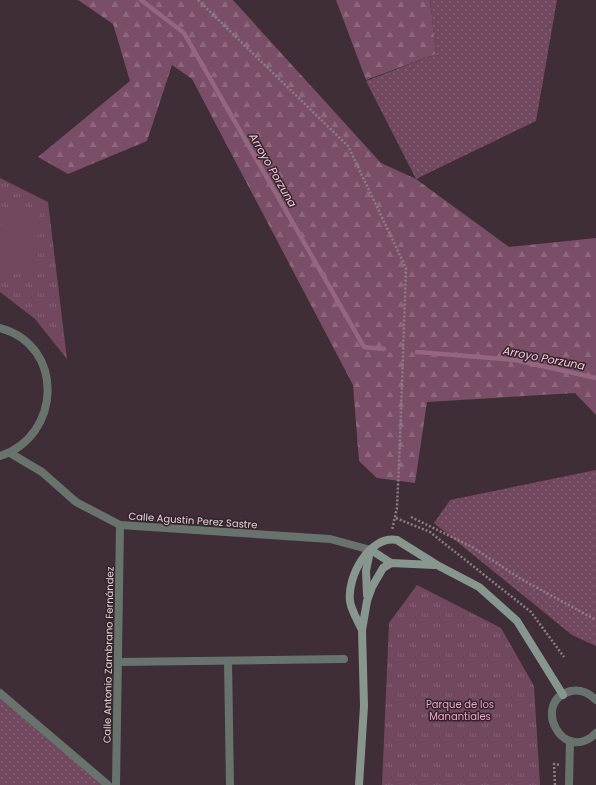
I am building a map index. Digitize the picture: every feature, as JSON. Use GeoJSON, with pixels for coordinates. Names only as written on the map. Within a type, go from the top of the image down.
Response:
{"type":"FeatureCollection","features":[{"type":"Feature","properties":{"kind":"street"},"geometry":{"type":"LineString","coordinates":[[0,328],[9,330],[27,342],[41,360],[48,380],[48,402],[41,423],[28,440],[10,453],[0,456]]}},
{"type":"Feature","properties":{"kind":"street","name":"Calle Agustin Perez Sastre"},"geometry":{"type":"LineString","coordinates":[[10,453],[42,472],[76,502],[120,525],[330,538],[370,550]]}},
{"type":"Feature","properties":{"kind":"street","name":"Calle Antonio Zambrano Fernández"},"geometry":{"type":"LineString","coordinates":[[116,785],[120,525]]}},
{"type":"Feature","properties":{"kind":"street"},"geometry":{"type":"LineString","coordinates":[[362,630],[350,602],[351,588],[358,563],[378,544],[390,538],[397,540],[437,565],[479,587],[517,621],[563,695]]}},
{"type":"Feature","properties":{"kind":"street"},"geometry":{"type":"LineString","coordinates":[[370,550],[391,563],[437,565]]}},
{"type":"Feature","properties":{"kind":"street"},"geometry":{"type":"LineString","coordinates":[[367,601],[366,571],[370,550]]}},
{"type":"Feature","properties":{"kind":"street"},"geometry":{"type":"LineString","coordinates":[[359,785],[364,706],[362,630],[367,601],[372,586],[383,568],[391,563]]}},
{"type":"Feature","properties":{"kind":"street"},"geometry":{"type":"LineString","coordinates":[[118,662],[344,659]]}},
{"type":"Feature","properties":{"kind":"street"},"geometry":{"type":"LineString","coordinates":[[228,661],[230,785]]}},
{"type":"Feature","properties":{"kind":"street"},"geometry":{"type":"LineString","coordinates":[[596,700],[586,692],[578,690],[563,695],[553,708],[553,724],[556,732],[570,741],[586,740],[596,733]]}},
{"type":"Feature","properties":{"kind":"street"},"geometry":{"type":"LineString","coordinates":[[0,692],[108,785]]}},
{"type":"Feature","properties":{"kind":"street"},"geometry":{"type":"LineString","coordinates":[[569,785],[570,741]]}},
{"type":"Feature","properties":{"kind":"path"},"geometry":{"type":"LineString","coordinates":[[198,0],[348,146],[406,268],[398,493],[396,518],[390,538]]}},
{"type":"Feature","properties":{"kind":"path"},"geometry":{"type":"LineString","coordinates":[[411,516],[472,547],[521,579],[596,620]]}},
{"type":"Feature","properties":{"kind":"green space"},"geometry":{"type":"Polygon","coordinates":[[[78,0],[233,0],[381,163],[416,179],[509,247],[596,238],[596,415],[575,393],[427,402],[415,483],[377,478],[359,461],[353,385],[192,79],[172,65],[147,141],[68,174],[38,157],[130,81],[113,24],[78,0]]]}},
{"type":"Feature","properties":{"kind":"green space"},"geometry":{"type":"Polygon","coordinates":[[[336,0],[430,0],[436,54],[366,80],[336,0]]]}},
{"type":"Feature","properties":{"kind":"green space"},"geometry":{"type":"Polygon","coordinates":[[[430,0],[557,0],[536,121],[416,179],[366,81],[436,54],[430,0]]]}},
{"type":"Feature","properties":{"kind":"green space"},"geometry":{"type":"Polygon","coordinates":[[[0,178],[48,202],[67,359],[35,319],[0,292],[0,178]]]}},
{"type":"Feature","properties":{"kind":"green space"},"geometry":{"type":"Polygon","coordinates":[[[3,207],[39,208],[37,275],[0,273],[3,207]]]}},
{"type":"Feature","properties":{"kind":"green space"},"geometry":{"type":"Polygon","coordinates":[[[596,470],[596,646],[572,635],[434,523],[450,500],[596,470]]]}},
{"type":"Feature","properties":{"kind":"green space","name":"Parque de los Manantiales"},"geometry":{"type":"Polygon","coordinates":[[[417,585],[501,628],[534,686],[540,785],[382,785],[389,623],[417,585]]]}},
{"type":"Feature","properties":{"kind":"green space"},"geometry":{"type":"Polygon","coordinates":[[[0,693],[108,785],[0,785],[0,693]]]}},
{"type":"Feature","properties":{"kind":"waterway","name":"Arroyo Porzuna"},"geometry":{"type":"LineString","coordinates":[[141,0],[184,33],[364,347],[384,349]]}},
{"type":"Feature","properties":{"kind":"waterway","name":"Arroyo Porzuna"},"geometry":{"type":"LineString","coordinates":[[417,352],[515,360],[596,378]]}}]}
